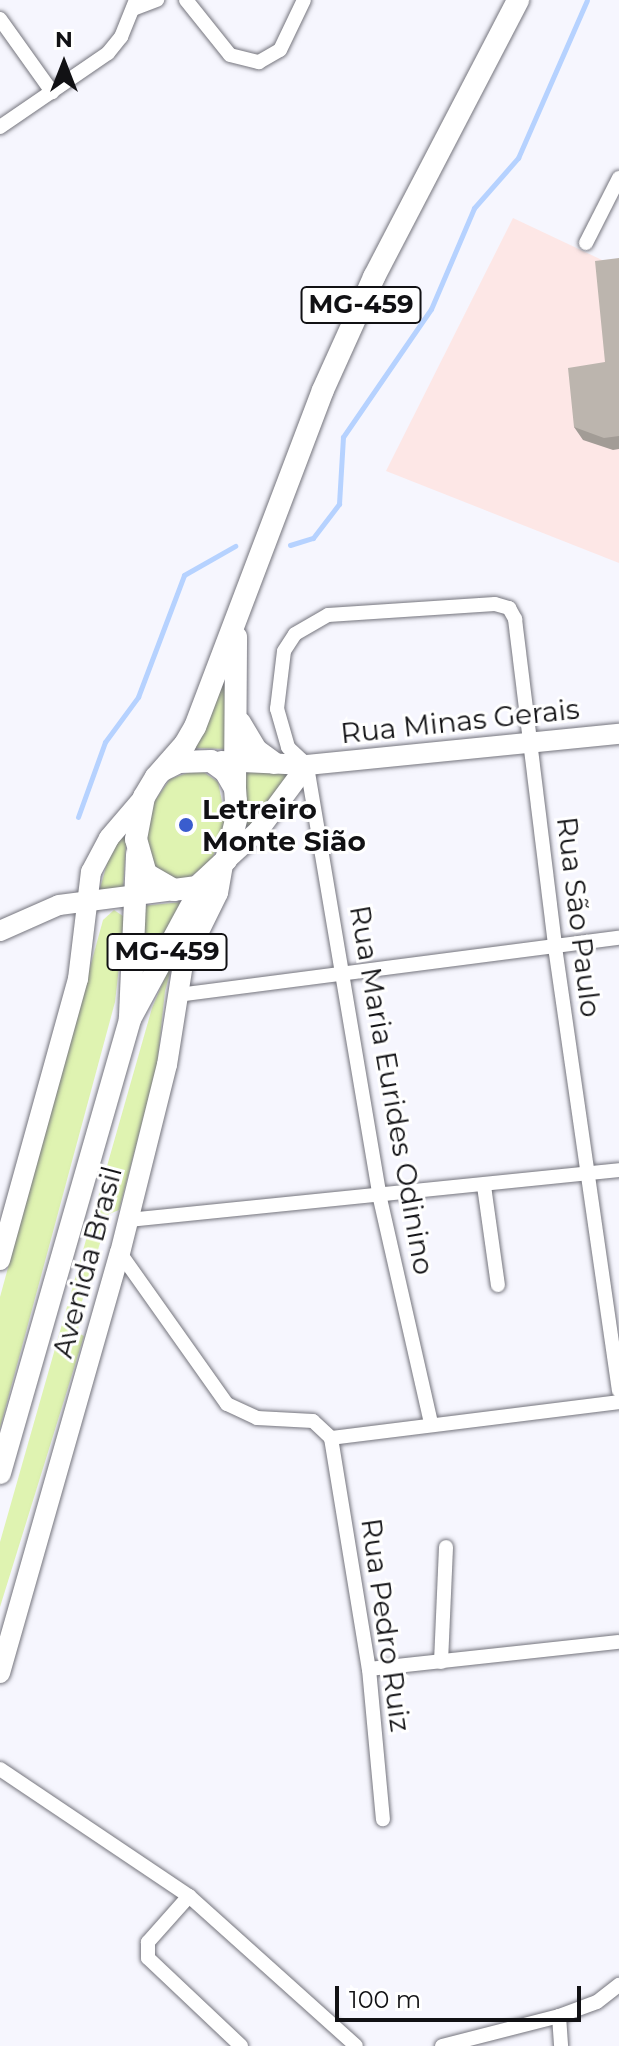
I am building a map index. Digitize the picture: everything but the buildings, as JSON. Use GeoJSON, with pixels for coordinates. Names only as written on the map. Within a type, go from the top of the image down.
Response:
{"type":"FeatureCollection","features":[{"type":"Feature","properties":{"kind":"main road","name":"MG-459"},"geometry":{"type":"LineString","coordinates":[[130,1019],[133,898],[144,797],[195,727],[329,376],[374,277],[518,0]]}},
{"type":"Feature","properties":{"kind":"main road","name":"MG-459"},"geometry":{"type":"LineString","coordinates":[[0,1473],[130,1019],[203,884],[224,863],[237,816],[236,624]]}},
{"type":"Feature","properties":{"kind":"main road"},"geometry":{"type":"LineString","coordinates":[[238,719],[247,739],[274,763]]}},
{"type":"Feature","properties":{"kind":"main road"},"geometry":{"type":"LineString","coordinates":[[163,770],[179,762],[211,761],[225,771],[235,788]]}},
{"type":"Feature","properties":{"kind":"main road","name":"MG-459"},"geometry":{"type":"LineString","coordinates":[[137,853],[146,874],[174,890],[203,884]]}},
{"type":"Feature","properties":{"kind":"street"},"geometry":{"type":"LineString","coordinates":[[0,127],[116,46],[134,4],[157,0]]}},
{"type":"Feature","properties":{"kind":"street"},"geometry":{"type":"LineString","coordinates":[[186,0],[217,43],[243,60],[271,59],[289,37],[304,0]]}},
{"type":"Feature","properties":{"kind":"street"},"geometry":{"type":"LineString","coordinates":[[0,19],[52,92]]}},
{"type":"Feature","properties":{"kind":"street"},"geometry":{"type":"LineString","coordinates":[[586,243],[619,178]]}},
{"type":"Feature","properties":{"kind":"street","name":"Rua São Paulo"},"geometry":{"type":"LineString","coordinates":[[307,765],[288,747],[277,709],[280,665],[295,634],[328,615],[495,604],[509,608],[515,619],[555,947],[619,1390]]}},
{"type":"Feature","properties":{"kind":"street","name":"Rua Minas Gerais"},"geometry":{"type":"LineString","coordinates":[[211,761],[307,765],[619,734]]}},
{"type":"Feature","properties":{"kind":"street"},"geometry":{"type":"LineString","coordinates":[[224,863],[258,831],[307,765]]}},
{"type":"Feature","properties":{"kind":"street","name":"Rua Maria Eurides Odinino"},"geometry":{"type":"LineString","coordinates":[[307,765],[380,1198],[431,1423]]}},
{"type":"Feature","properties":{"kind":"street"},"geometry":{"type":"LineString","coordinates":[[0,1260],[78,979],[86,900],[100,851],[144,797]]}},
{"type":"Feature","properties":{"kind":"street","name":"Avenida Brasil"},"geometry":{"type":"LineString","coordinates":[[0,1673],[120,1253],[167,1065],[183,964],[215,902],[224,863]]}},
{"type":"Feature","properties":{"kind":"street"},"geometry":{"type":"LineString","coordinates":[[0,931],[44,909],[86,900],[133,898],[174,890]]}},
{"type":"Feature","properties":{"kind":"street"},"geometry":{"type":"LineString","coordinates":[[178,995],[344,976],[619,938]]}},
{"type":"Feature","properties":{"kind":"street"},"geometry":{"type":"LineString","coordinates":[[128,1220],[380,1198],[619,1170]]}},
{"type":"Feature","properties":{"kind":"street"},"geometry":{"type":"LineString","coordinates":[[484,1186],[498,1285]]}},
{"type":"Feature","properties":{"kind":"street"},"geometry":{"type":"LineString","coordinates":[[120,1253],[227,1404],[257,1418],[313,1421],[331,1438],[431,1423],[619,1402]]}},
{"type":"Feature","properties":{"kind":"street","name":"Rua Pedro Ruiz"},"geometry":{"type":"LineString","coordinates":[[331,1438],[369,1669],[383,1819]]}},
{"type":"Feature","properties":{"kind":"street"},"geometry":{"type":"LineString","coordinates":[[441,1662],[446,1547]]}},
{"type":"Feature","properties":{"kind":"street"},"geometry":{"type":"LineString","coordinates":[[369,1669],[619,1642]]}},
{"type":"Feature","properties":{"kind":"street"},"geometry":{"type":"LineString","coordinates":[[0,1769],[189,1896],[356,2046]]}},
{"type":"Feature","properties":{"kind":"street"},"geometry":{"type":"LineString","coordinates":[[189,1896],[148,1942],[148,1958],[241,2046]]}},
{"type":"Feature","properties":{"kind":"street"},"geometry":{"type":"LineString","coordinates":[[442,2046],[559,2016],[597,2002],[619,1985]]}},
{"type":"Feature","properties":{"kind":"street"},"geometry":{"type":"LineString","coordinates":[[559,2016],[561,2046]]}},
{"type":"Feature","properties":{"kind":"shaded area"},"geometry":{"type":"Polygon","coordinates":[[[513,218],[619,268],[619,563],[386,471],[513,218]]]}},
{"type":"Feature","properties":{"kind":"green space"},"geometry":{"type":"Polygon","coordinates":[[[228,672],[227,749],[192,748],[216,696],[228,672]]]}},
{"type":"Feature","properties":{"kind":"green space"},"geometry":{"type":"Polygon","coordinates":[[[199,769],[218,782],[226,821],[211,862],[187,879],[175,879],[155,867],[146,843],[150,808],[170,779],[199,769]]]}},
{"type":"Feature","properties":{"kind":"green space"},"geometry":{"type":"Polygon","coordinates":[[[245,770],[295,771],[241,838],[245,770]]]}},
{"type":"Feature","properties":{"kind":"green space"},"geometry":{"type":"Polygon","coordinates":[[[127,828],[123,890],[99,892],[110,853],[127,828]]]}},
{"type":"Feature","properties":{"kind":"green space"},"geometry":{"type":"Polygon","coordinates":[[[183,902],[136,990],[140,906],[183,902]]]}},
{"type":"Feature","properties":{"kind":"green space"},"geometry":{"type":"Polygon","coordinates":[[[114,910],[123,916],[124,924],[115,1002],[0,1428],[0,1297],[103,920],[114,910]]]}},
{"type":"Feature","properties":{"kind":"green space"},"geometry":{"type":"Polygon","coordinates":[[[175,954],[165,991],[157,1066],[119,1210],[109,1214],[80,1308],[78,1333],[84,1336],[0,1607],[0,1542],[152,1008],[175,954]]]}},
{"type":"Feature","properties":{"kind":"waterway"},"geometry":{"type":"LineString","coordinates":[[290,545],[313,538],[339,504],[343,437],[431,309],[474,208],[518,158],[587,0]]}},
{"type":"Feature","properties":{"kind":"waterway"},"geometry":{"type":"LineString","coordinates":[[78,817],[105,742],[138,697],[184,575],[235,546]]}},
{"type":"Feature","properties":{"kind":"place","name":"Letreiro Monte Sião"},"geometry":{"type":"Point","coordinates":[186,825]}}]}
